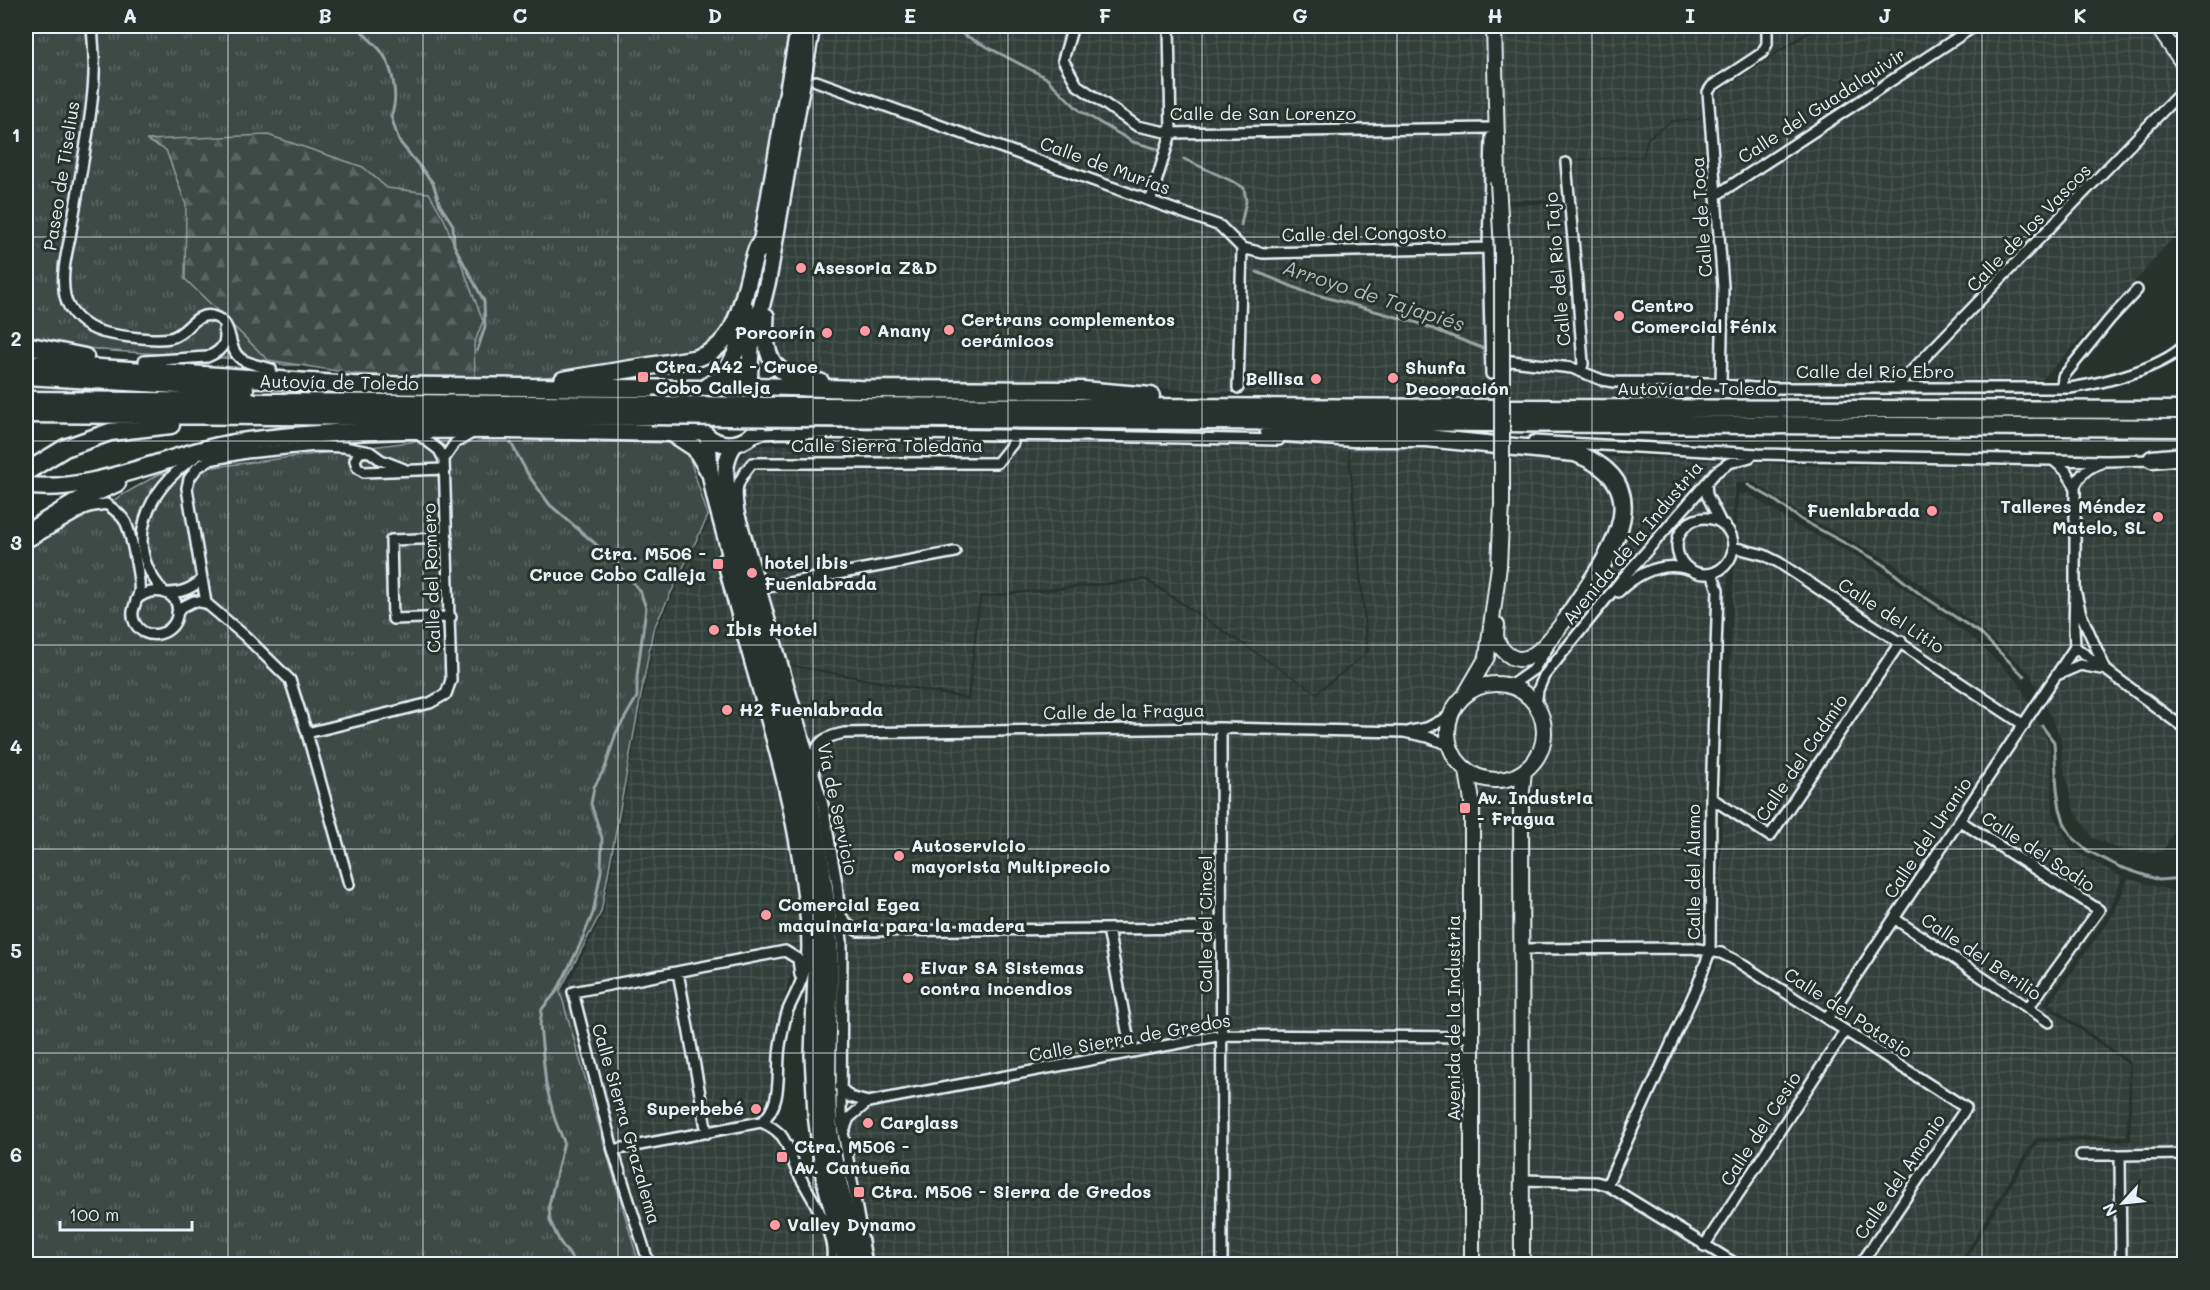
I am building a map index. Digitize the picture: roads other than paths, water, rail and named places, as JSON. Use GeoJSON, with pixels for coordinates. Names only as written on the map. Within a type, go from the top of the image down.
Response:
{"type":"FeatureCollection","features":[{"type":"Feature","properties":{"kind":"highway"},"geometry":{"type":"LineString","coordinates":[[510,387],[693,359],[711,353],[722,345],[730,334],[739,312],[756,249],[762,240]]}},
{"type":"Feature","properties":{"kind":"highway"},"geometry":{"type":"LineString","coordinates":[[26,345],[78,357],[271,369],[349,377],[381,384]]}},
{"type":"Feature","properties":{"kind":"highway"},"geometry":{"type":"LineString","coordinates":[[26,363],[341,384],[704,389]]}},
{"type":"Feature","properties":{"kind":"highway"},"geometry":{"type":"LineString","coordinates":[[26,376],[345,394],[652,406],[802,408],[1197,422],[2184,428]]}},
{"type":"Feature","properties":{"kind":"highway"},"geometry":{"type":"LineString","coordinates":[[750,386],[1083,390],[1166,397],[1208,406]]}},
{"type":"Feature","properties":{"kind":"highway"},"geometry":{"type":"LineString","coordinates":[[205,400],[222,396],[279,397],[345,394]]}},
{"type":"Feature","properties":{"kind":"highway","name":"Autovía de Toledo"},"geometry":{"type":"LineString","coordinates":[[26,400],[652,406]]}},
{"type":"Feature","properties":{"kind":"highway"},"geometry":{"type":"LineString","coordinates":[[802,408],[939,405],[1208,406]]}},
{"type":"Feature","properties":{"kind":"highway","name":"Autovía de Toledo"},"geometry":{"type":"LineString","coordinates":[[26,414],[388,417],[652,406]]}},
{"type":"Feature","properties":{"kind":"highway","name":"Autovía de Toledo"},"geometry":{"type":"LineString","coordinates":[[1208,406],[2184,410]]}},
{"type":"Feature","properties":{"kind":"highway"},"geometry":{"type":"LineString","coordinates":[[26,462],[43,451],[110,432],[157,426],[192,425],[243,417]]}},
{"type":"Feature","properties":{"kind":"highway"},"geometry":{"type":"LineString","coordinates":[[1197,422],[1238,429],[1353,438],[1426,438],[1575,453],[1588,458],[1610,475],[1617,486],[1622,500],[1623,514],[1620,531],[1613,547],[1569,615]]}},
{"type":"Feature","properties":{"kind":"highway"},"geometry":{"type":"LineString","coordinates":[[26,486],[74,485],[207,448],[266,439],[412,430],[705,434]]}},
{"type":"Feature","properties":{"kind":"highway"},"geometry":{"type":"LineString","coordinates":[[26,472],[65,448],[110,432]]}},
{"type":"Feature","properties":{"kind":"highway"},"geometry":{"type":"LineString","coordinates":[[672,433],[695,448],[710,473]]}},
{"type":"Feature","properties":{"kind":"highway"},"geometry":{"type":"LineString","coordinates":[[2152,459],[2184,458]]}},
{"type":"Feature","properties":{"kind":"highway"},"geometry":{"type":"LineString","coordinates":[[26,533],[80,500],[170,460]]}},
{"type":"Feature","properties":{"kind":"main road"},"geometry":{"type":"LineString","coordinates":[[723,378],[736,352],[762,240],[799,26]]}},
{"type":"Feature","properties":{"kind":"main road"},"geometry":{"type":"LineString","coordinates":[[750,386],[751,348],[768,280],[812,26]]}},
{"type":"Feature","properties":{"kind":"main road"},"geometry":{"type":"LineString","coordinates":[[768,280],[764,336],[771,359],[778,370],[804,380],[859,389]]}},
{"type":"Feature","properties":{"kind":"main road"},"geometry":{"type":"LineString","coordinates":[[847,1264],[824,1177],[816,1114],[813,1054],[815,918],[798,803],[715,498],[705,434],[697,421],[698,398],[712,382],[723,378],[737,379],[750,386],[758,394],[762,404],[762,415],[754,434],[740,442],[727,459],[728,493],[736,512],[750,582],[799,754],[816,835],[829,934],[826,1085],[829,1126],[838,1180],[859,1264]]}},
{"type":"Feature","properties":{"kind":"main road"},"geometry":{"type":"LineString","coordinates":[[705,434],[721,443],[740,442]]}},
{"type":"Feature","properties":{"kind":"street","name":"Paseo de Tiselius"},"geometry":{"type":"LineString","coordinates":[[92,26],[94,75],[84,160],[63,276],[65,297],[75,316],[102,332],[153,339],[169,338],[180,335],[197,318],[204,316],[219,319]]}},
{"type":"Feature","properties":{"kind":"street","name":"Calle de San Lorenzo"},"geometry":{"type":"LineString","coordinates":[[1073,26],[1063,60],[1077,85],[1137,126],[1171,133],[1491,128]]}},
{"type":"Feature","properties":{"kind":"street"},"geometry":{"type":"LineString","coordinates":[[1151,199],[1171,133],[1169,26]]}},
{"type":"Feature","properties":{"kind":"street"},"geometry":{"type":"LineString","coordinates":[[1466,694],[1489,684],[1506,685],[1522,691],[1536,706],[1544,729],[1541,748],[1536,760],[1524,771],[1511,778],[1496,780],[1481,778],[1467,771],[1456,759],[1449,745],[1448,730],[1450,716],[1456,704],[1466,694],[1487,657],[1499,566],[1502,504],[1502,249],[1494,103],[1494,26]]}},
{"type":"Feature","properties":{"kind":"street","name":"Calle de Toca"},"geometry":{"type":"LineString","coordinates":[[1721,384],[1724,287],[1708,92],[1712,86],[1762,53],[1767,44],[1767,26]]}},
{"type":"Feature","properties":{"kind":"street","name":"Calle del Guadalquivir"},"geometry":{"type":"LineString","coordinates":[[1718,194],[1975,26]]}},
{"type":"Feature","properties":{"kind":"street"},"geometry":{"type":"LineString","coordinates":[[2157,26],[2184,65]]}},
{"type":"Feature","properties":{"kind":"street"},"geometry":{"type":"LineString","coordinates":[[2172,49],[2184,74]]}},
{"type":"Feature","properties":{"kind":"street","name":"Calle de Murías"},"geometry":{"type":"LineString","coordinates":[[816,81],[1151,199],[1220,226],[1242,248]]}},
{"type":"Feature","properties":{"kind":"street","name":"Calle de los Vascos"},"geometry":{"type":"LineString","coordinates":[[1895,388],[2184,89]]}},
{"type":"Feature","properties":{"kind":"street"},"geometry":{"type":"LineString","coordinates":[[1488,248],[1491,128],[1494,103]]}},
{"type":"Feature","properties":{"kind":"street","name":"Calle del Río Tajo"},"geometry":{"type":"LineString","coordinates":[[1566,163],[1582,351],[1581,371]]}},
{"type":"Feature","properties":{"kind":"street"},"geometry":{"type":"LineString","coordinates":[[1238,388],[1242,248]]}},
{"type":"Feature","properties":{"kind":"street","name":"Calle del Congosto"},"geometry":{"type":"LineString","coordinates":[[1242,248],[1263,253],[1488,248]]}},
{"type":"Feature","properties":{"kind":"street","name":"Calle del Río Ebro"},"geometry":{"type":"LineString","coordinates":[[1488,248],[1491,374],[1511,361],[1572,368],[1602,380],[1614,382],[1721,384],[1753,388],[2062,388],[2117,380],[2155,363],[2184,346]]}},
{"type":"Feature","properties":{"kind":"street"},"geometry":{"type":"LineString","coordinates":[[2062,388],[2063,377],[2137,290]]}},
{"type":"Feature","properties":{"kind":"street"},"geometry":{"type":"LineString","coordinates":[[144,361],[207,357],[216,353],[224,345],[225,334],[219,319]]}},
{"type":"Feature","properties":{"kind":"street"},"geometry":{"type":"LineString","coordinates":[[219,319],[228,327],[234,351],[241,359],[271,369]]}},
{"type":"Feature","properties":{"kind":"street"},"geometry":{"type":"LineString","coordinates":[[412,430],[439,450],[444,464]]}},
{"type":"Feature","properties":{"kind":"street"},"geometry":{"type":"LineString","coordinates":[[444,464],[455,443],[475,431]]}},
{"type":"Feature","properties":{"kind":"street"},"geometry":{"type":"LineString","coordinates":[[740,442],[763,435],[783,433],[1242,440],[1353,438]]}},
{"type":"Feature","properties":{"kind":"street"},"geometry":{"type":"LineString","coordinates":[[1426,438],[1586,443],[1758,454],[2104,461],[2152,459]]}},
{"type":"Feature","properties":{"kind":"street","name":"Calle Sierra Toledana"},"geometry":{"type":"LineString","coordinates":[[752,463],[997,463],[1013,443]]}},
{"type":"Feature","properties":{"kind":"street"},"geometry":{"type":"LineString","coordinates":[[206,603],[187,488],[189,479],[197,468],[209,460],[246,453],[316,446],[344,447],[366,452],[404,469]]}},
{"type":"Feature","properties":{"kind":"street"},"geometry":{"type":"LineString","coordinates":[[26,543],[88,507],[106,504],[117,511],[126,523],[137,571],[139,590],[132,611],[135,623],[143,632],[154,635],[165,633],[174,625],[177,613],[175,602],[156,583],[145,565],[141,549],[143,527],[153,500],[164,483],[177,469],[207,448]]}},
{"type":"Feature","properties":{"kind":"street"},"geometry":{"type":"LineString","coordinates":[[366,452],[359,453],[355,460],[357,467],[364,472],[444,464]]}},
{"type":"Feature","properties":{"kind":"street","name":"Avenida de la Industria"},"geometry":{"type":"LineString","coordinates":[[1536,706],[1538,690],[1544,676],[1623,578],[1706,483],[1729,463],[1758,454]]}},
{"type":"Feature","properties":{"kind":"street"},"geometry":{"type":"LineString","coordinates":[[2053,460],[2066,471],[2075,486]]}},
{"type":"Feature","properties":{"kind":"street"},"geometry":{"type":"LineString","coordinates":[[2104,461],[2088,468],[2079,476],[2075,486],[2075,647],[2184,728]]}},
{"type":"Feature","properties":{"kind":"street","name":"Vía de Servicio"},"geometry":{"type":"LineString","coordinates":[[752,463],[739,479],[736,512],[762,588],[823,805],[837,884],[842,942],[840,1087],[843,1133],[867,1264]]}},
{"type":"Feature","properties":{"kind":"street","name":"Calle del Romero"},"geometry":{"type":"LineString","coordinates":[[308,733],[430,703],[446,694],[452,680],[444,464]]}},
{"type":"Feature","properties":{"kind":"street"},"geometry":{"type":"LineString","coordinates":[[1601,608],[1629,581],[1650,570],[1675,565],[1699,574],[1712,573],[1723,568],[1730,559],[1733,547],[1732,537],[1720,521],[1707,495],[1706,483]]}},
{"type":"Feature","properties":{"kind":"street"},"geometry":{"type":"LineString","coordinates":[[1688,569],[1680,559],[1676,547],[1678,535],[1685,525],[1696,518],[1708,517],[1720,521]]}},
{"type":"Feature","properties":{"kind":"street"},"geometry":{"type":"LineString","coordinates":[[447,538],[392,540],[393,619],[451,617]]}},
{"type":"Feature","properties":{"kind":"street","name":"Calle del Litio"},"geometry":{"type":"LineString","coordinates":[[1733,547],[1764,555],[1778,562],[2024,724]]}},
{"type":"Feature","properties":{"kind":"street"},"geometry":{"type":"LineString","coordinates":[[762,588],[955,552]]}},
{"type":"Feature","properties":{"kind":"street"},"geometry":{"type":"LineString","coordinates":[[614,1150],[761,1122],[771,1115],[778,1089],[780,1046],[787,1014],[806,962],[805,923],[792,825],[777,759],[722,559]]}},
{"type":"Feature","properties":{"kind":"street"},"geometry":{"type":"LineString","coordinates":[[1499,566],[1501,600],[1495,636],[1500,646],[1514,659],[1531,657],[1540,650],[1569,615]]}},
{"type":"Feature","properties":{"kind":"street","name":"Calle del Álamo"},"geometry":{"type":"LineString","coordinates":[[1607,1185],[1697,987],[1710,951],[1711,798],[1718,590],[1712,573]]}},
{"type":"Feature","properties":{"kind":"street"},"geometry":{"type":"LineString","coordinates":[[136,600],[144,593],[153,590],[178,593],[189,590],[202,579]]}},
{"type":"Feature","properties":{"kind":"street"},"geometry":{"type":"LineString","coordinates":[[2075,590],[2081,614],[2106,670]]}},
{"type":"Feature","properties":{"kind":"street"},"geometry":{"type":"LineString","coordinates":[[177,613],[182,607],[194,601],[206,603],[245,636],[290,680],[308,733],[349,884]]}},
{"type":"Feature","properties":{"kind":"street"},"geometry":{"type":"LineString","coordinates":[[1506,685],[1534,669],[1569,615]]}},
{"type":"Feature","properties":{"kind":"street","name":"Calle del Cadmio"},"geometry":{"type":"LineString","coordinates":[[1711,798],[1770,836],[1901,641]]}},
{"type":"Feature","properties":{"kind":"street","name":"Calle del Uranio"},"geometry":{"type":"LineString","coordinates":[[1827,1019],[2075,647]]}},
{"type":"Feature","properties":{"kind":"street"},"geometry":{"type":"LineString","coordinates":[[1487,657],[1491,670],[1506,685]]}},
{"type":"Feature","properties":{"kind":"street"},"geometry":{"type":"LineString","coordinates":[[2057,676],[2080,666],[2106,670]]}},
{"type":"Feature","properties":{"kind":"street","name":"Calle de la Fragua"},"geometry":{"type":"LineString","coordinates":[[1404,732],[1427,728],[1450,716]]}},
{"type":"Feature","properties":{"kind":"street","name":"Calle de la Fragua"},"geometry":{"type":"LineString","coordinates":[[823,805],[814,756],[819,744],[828,737],[844,733],[1221,728],[1404,732],[1428,737],[1449,745]]}},
{"type":"Feature","properties":{"kind":"street","name":"Calle del Cincel"},"geometry":{"type":"LineString","coordinates":[[1221,728],[1222,1264]]}},
{"type":"Feature","properties":{"kind":"street","name":"Avenida de la Industria"},"geometry":{"type":"LineString","coordinates":[[1467,771],[1472,801],[1472,1264]]}},
{"type":"Feature","properties":{"kind":"street"},"geometry":{"type":"LineString","coordinates":[[1522,1264],[1521,800],[1524,771]]}},
{"type":"Feature","properties":{"kind":"street","name":"Calle del Sodio"},"geometry":{"type":"LineString","coordinates":[[1960,821],[2099,910],[2028,1008]]}},
{"type":"Feature","properties":{"kind":"street"},"geometry":{"type":"LineString","coordinates":[[840,914],[848,925],[858,930],[1222,928]]}},
{"type":"Feature","properties":{"kind":"street","name":"Calle del Berilio"},"geometry":{"type":"LineString","coordinates":[[1895,919],[2049,1022]]}},
{"type":"Feature","properties":{"kind":"street"},"geometry":{"type":"LineString","coordinates":[[1108,929],[1131,1052]]}},
{"type":"Feature","properties":{"kind":"street"},"geometry":{"type":"LineString","coordinates":[[842,942],[858,930]]}},
{"type":"Feature","properties":{"kind":"street","name":"Calle del Potasio"},"geometry":{"type":"LineString","coordinates":[[1521,949],[1692,948],[1720,953],[1735,960],[1966,1108]]}},
{"type":"Feature","properties":{"kind":"street"},"geometry":{"type":"LineString","coordinates":[[707,1133],[678,972],[785,951],[798,959],[801,970],[800,980]]}},
{"type":"Feature","properties":{"kind":"street","name":"Calle Sierra Grazalema"},"geometry":{"type":"LineString","coordinates":[[649,1264],[614,1150],[573,992],[678,972]]}},
{"type":"Feature","properties":{"kind":"street","name":"Calle del Cesio"},"geometry":{"type":"LineString","coordinates":[[1704,1246],[1845,1031]]}},
{"type":"Feature","properties":{"kind":"street","name":"Calle Sierra de Gredos"},"geometry":{"type":"LineString","coordinates":[[868,1102],[1222,1035],[1472,1037]]}},
{"type":"Feature","properties":{"kind":"street"},"geometry":{"type":"LineString","coordinates":[[840,1087],[850,1097],[868,1102]]}},
{"type":"Feature","properties":{"kind":"street"},"geometry":{"type":"LineString","coordinates":[[843,1133],[849,1118],[868,1102]]}},
{"type":"Feature","properties":{"kind":"street","name":"Calle del Amonio"},"geometry":{"type":"LineString","coordinates":[[1861,1264],[1966,1108]]}},
{"type":"Feature","properties":{"kind":"street"},"geometry":{"type":"LineString","coordinates":[[761,1122],[770,1126],[787,1144],[796,1169],[819,1211],[832,1245],[831,1264]]}},
{"type":"Feature","properties":{"kind":"street"},"geometry":{"type":"LineString","coordinates":[[2081,1155],[2184,1154]]}},
{"type":"Feature","properties":{"kind":"street"},"geometry":{"type":"LineString","coordinates":[[2120,1155],[2121,1264]]}},
{"type":"Feature","properties":{"kind":"street"},"geometry":{"type":"LineString","coordinates":[[1523,1180],[1596,1182],[1607,1185],[1736,1264]]}},
{"type":"Feature","properties":{"kind":"waterway"},"geometry":{"type":"LineString","coordinates":[[359,26],[381,51],[389,65],[395,92],[391,116],[399,141],[433,183],[440,205],[453,225],[454,245],[484,301],[485,327],[477,351]]}},
{"type":"Feature","properties":{"kind":"waterway","name":"Arroyo de Tajapiés"},"geometry":{"type":"LineString","coordinates":[[947,26],[1045,77],[1080,111],[1133,142],[1158,149]]}},
{"type":"Feature","properties":{"kind":"waterway","name":"Arroyo de Tajapiés"},"geometry":{"type":"LineString","coordinates":[[1184,159],[1244,188],[1246,201],[1241,225]]}},
{"type":"Feature","properties":{"kind":"waterway","name":"Arroyo de Tajapiés"},"geometry":{"type":"LineString","coordinates":[[1257,272],[1303,291],[1418,323],[1482,348]]}},
{"type":"Feature","properties":{"kind":"waterway"},"geometry":{"type":"LineString","coordinates":[[511,443],[529,476],[550,505],[605,552],[626,574],[640,591],[646,608],[637,676],[637,697],[616,733],[605,768],[594,787],[591,804],[602,838],[601,871],[593,913],[557,991],[542,1009],[540,1025],[546,1085],[555,1120],[564,1142],[549,1205],[550,1221],[560,1242],[576,1264]]}},
{"type":"Feature","properties":{"kind":"waterway","name":"Arroyo de Tajapiés"},"geometry":{"type":"LineString","coordinates":[[1748,485],[1773,499],[1802,520],[1880,562],[1920,594],[1980,633],[2024,676]]}},
{"type":"Feature","properties":{"kind":"waterway","name":"Arroyo de Tajapiés"},"geometry":{"type":"LineString","coordinates":[[2042,726],[2054,742],[2060,809],[2065,825],[2073,838],[2088,851],[2120,867],[2159,880],[2184,878]]}},
{"type":"Feature","properties":{"kind":"place","name":"Asesoria Z&D"},"geometry":{"type":"Point","coordinates":[801,268]}},
{"type":"Feature","properties":{"kind":"place","name":"Centro Comercial Fénix"},"geometry":{"type":"Point","coordinates":[1619,316]}},
{"type":"Feature","properties":{"kind":"place","name":"Certrans complementos cerámicos"},"geometry":{"type":"Point","coordinates":[949,330]}},
{"type":"Feature","properties":{"kind":"place","name":"Anany"},"geometry":{"type":"Point","coordinates":[865,331]}},
{"type":"Feature","properties":{"kind":"place","name":"Porcorín"},"geometry":{"type":"Point","coordinates":[827,333]}},
{"type":"Feature","properties":{"kind":"place","name":"Ctra. A42 - Cruce Cobo Calleja"},"geometry":{"type":"Point","coordinates":[643,377]}},
{"type":"Feature","properties":{"kind":"place","name":"Shunfa Decoración"},"geometry":{"type":"Point","coordinates":[1393,378]}},
{"type":"Feature","properties":{"kind":"place","name":"Bellisa"},"geometry":{"type":"Point","coordinates":[1316,379]}},
{"type":"Feature","properties":{"kind":"place","name":"Fuenlabrada"},"geometry":{"type":"Point","coordinates":[1932,511]}},
{"type":"Feature","properties":{"kind":"place","name":"Talleres Méndez Matelo, SL"},"geometry":{"type":"Point","coordinates":[2158,517]}},
{"type":"Feature","properties":{"kind":"place","name":"Ctra. M506 - Cruce Cobo Calleja"},"geometry":{"type":"Point","coordinates":[718,564]}},
{"type":"Feature","properties":{"kind":"place","name":"hotel ibis Fuenlabrada"},"geometry":{"type":"Point","coordinates":[752,573]}},
{"type":"Feature","properties":{"kind":"place","name":"Ibis Hotel"},"geometry":{"type":"Point","coordinates":[714,630]}},
{"type":"Feature","properties":{"kind":"place","name":"H2 Fuenlabrada"},"geometry":{"type":"Point","coordinates":[727,710]}},
{"type":"Feature","properties":{"kind":"place","name":"Av. Industria - Fragua"},"geometry":{"type":"Point","coordinates":[1465,808]}},
{"type":"Feature","properties":{"kind":"place","name":"Autoservicio mayorista Multiprecio"},"geometry":{"type":"Point","coordinates":[899,856]}},
{"type":"Feature","properties":{"kind":"place","name":"Comercial Egea maquinaria para la madera"},"geometry":{"type":"Point","coordinates":[766,915]}},
{"type":"Feature","properties":{"kind":"place","name":"Eivar SA Sistemas contra incendios"},"geometry":{"type":"Point","coordinates":[908,978]}},
{"type":"Feature","properties":{"kind":"place","name":"Superbebé"},"geometry":{"type":"Point","coordinates":[756,1109]}},
{"type":"Feature","properties":{"kind":"place","name":"Carglass"},"geometry":{"type":"Point","coordinates":[868,1123]}},
{"type":"Feature","properties":{"kind":"place","name":"Ctra. M506 - Av. Cantueña"},"geometry":{"type":"Point","coordinates":[782,1157]}},
{"type":"Feature","properties":{"kind":"place","name":"Ctra. M506 - Sierra de Gredos"},"geometry":{"type":"Point","coordinates":[859,1192]}},
{"type":"Feature","properties":{"kind":"place","name":"Valley Dynamo"},"geometry":{"type":"Point","coordinates":[775,1225]}}]}
